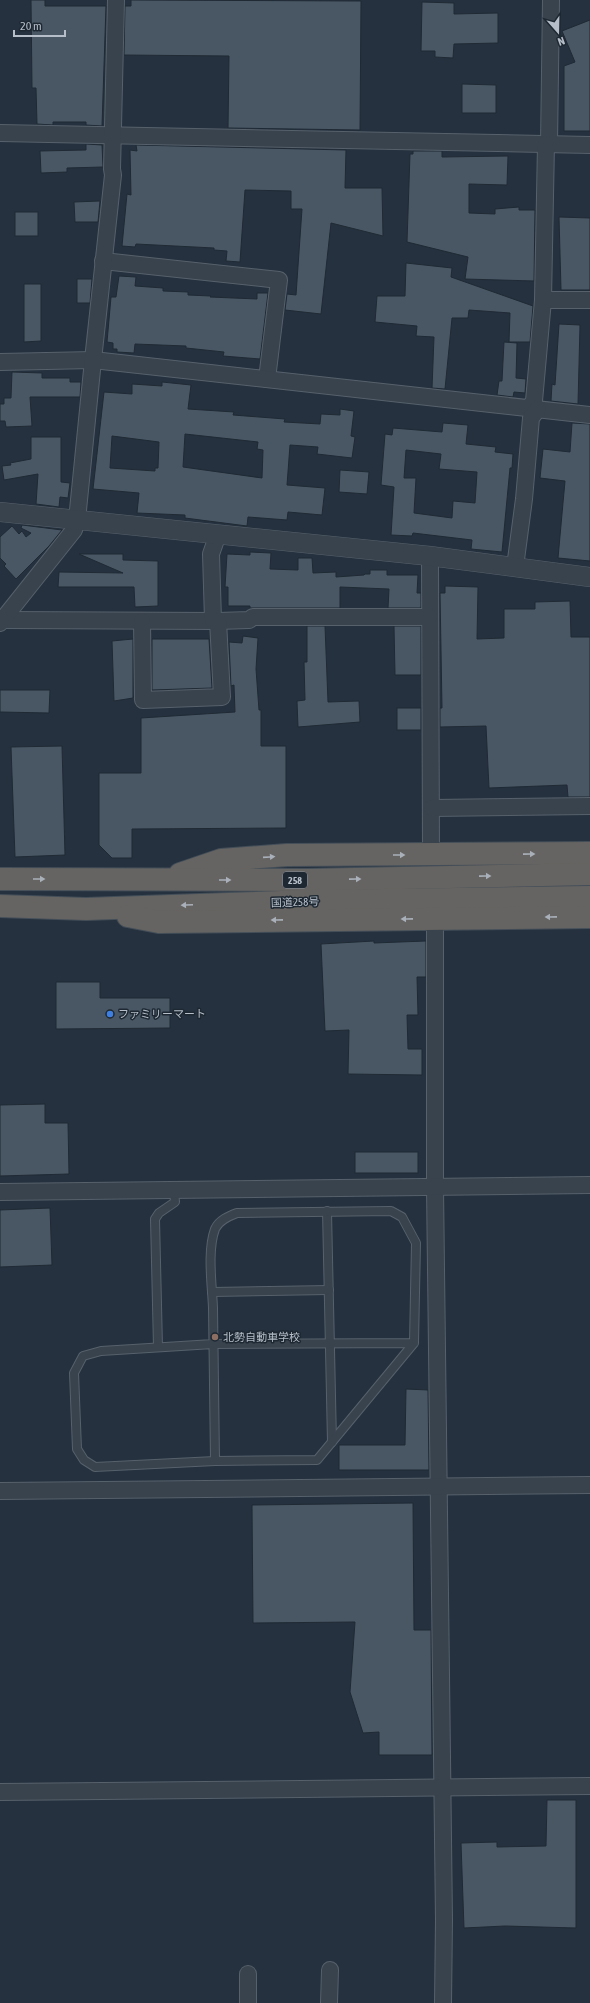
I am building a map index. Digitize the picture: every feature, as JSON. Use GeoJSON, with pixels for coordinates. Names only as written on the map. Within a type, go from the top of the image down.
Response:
{"type":"FeatureCollection","features":[{"type":"Feature","properties":{"kind":"highway"},"geometry":{"type":"LineString","coordinates":[[163,880],[221,860],[287,855],[590,853]]}},
{"type":"Feature","properties":{"kind":"highway","name":"国道258号"},"geometry":{"type":"LineString","coordinates":[[0,879],[307,880],[590,874]]}},
{"type":"Feature","properties":{"kind":"highway","name":"国道258号"},"geometry":{"type":"LineString","coordinates":[[0,906],[86,909],[309,901],[590,897]]}},
{"type":"Feature","properties":{"kind":"highway"},"geometry":{"type":"LineString","coordinates":[[86,909],[159,922],[590,917]]}},
{"type":"Feature","properties":{"kind":"street"},"geometry":{"type":"LineString","coordinates":[[1,622],[74,530],[77,520],[113,175],[112,135],[116,0]]}},
{"type":"Feature","properties":{"kind":"street"},"geometry":{"type":"LineString","coordinates":[[515,567],[524,499],[531,418],[534,408],[543,300],[551,0]]}},
{"type":"Feature","properties":{"kind":"street"},"geometry":{"type":"LineString","coordinates":[[0,133],[590,145]]}},
{"type":"Feature","properties":{"kind":"street"},"geometry":{"type":"LineString","coordinates":[[103,261],[278,280],[267,379]]}},
{"type":"Feature","properties":{"kind":"street"},"geometry":{"type":"LineString","coordinates":[[543,300],[590,300]]}},
{"type":"Feature","properties":{"kind":"street"},"geometry":{"type":"LineString","coordinates":[[0,362],[93,360],[590,415]]}},
{"type":"Feature","properties":{"kind":"street"},"geometry":{"type":"LineString","coordinates":[[0,512],[430,556],[590,577]]}},
{"type":"Feature","properties":{"kind":"street"},"geometry":{"type":"LineString","coordinates":[[142,621],[143,700],[222,697],[215,621],[212,554],[218,534]]}},
{"type":"Feature","properties":{"kind":"street"},"geometry":{"type":"LineString","coordinates":[[430,556],[431,854]]}},
{"type":"Feature","properties":{"kind":"street"},"geometry":{"type":"LineString","coordinates":[[1,622],[215,621],[249,620],[253,617],[430,617]]}},
{"type":"Feature","properties":{"kind":"street"},"geometry":{"type":"LineString","coordinates":[[432,808],[590,806]]}},
{"type":"Feature","properties":{"kind":"street"},"geometry":{"type":"LineString","coordinates":[[435,918],[435,1187],[443,1786],[443,2003]]}},
{"type":"Feature","properties":{"kind":"street"},"geometry":{"type":"LineString","coordinates":[[0,1192],[590,1186]]}},
{"type":"Feature","properties":{"kind":"street"},"geometry":{"type":"LineString","coordinates":[[0,1491],[590,1485]]}},
{"type":"Feature","properties":{"kind":"street"},"geometry":{"type":"LineString","coordinates":[[0,1792],[443,1786],[590,1786]]}},
{"type":"Feature","properties":{"kind":"street"},"geometry":{"type":"LineString","coordinates":[[329,2003],[330,1970]]}},
{"type":"Feature","properties":{"kind":"street"},"geometry":{"type":"LineString","coordinates":[[248,1974],[248,2003]]}},
{"type":"Feature","properties":{"kind":"lane"},"geometry":{"type":"LineString","coordinates":[[158,1347],[155,1219],[159,1212],[175,1202],[174,1190]]}},
{"type":"Feature","properties":{"kind":"lane"},"geometry":{"type":"LineString","coordinates":[[215,1461],[213,1344],[212,1292],[212,1241],[216,1227],[224,1218],[237,1213],[327,1211],[391,1211],[402,1217],[416,1243],[414,1343],[317,1460],[215,1461],[95,1467],[84,1460],[77,1449],[74,1373],[83,1356],[101,1351],[213,1344],[414,1343]]}},
{"type":"Feature","properties":{"kind":"lane"},"geometry":{"type":"LineString","coordinates":[[327,1211],[332,1442]]}},
{"type":"Feature","properties":{"kind":"lane"},"geometry":{"type":"LineString","coordinates":[[212,1292],[329,1290]]}},
{"type":"Feature","properties":{"kind":"building"},"geometry":{"type":"Polygon","coordinates":[[[31,0],[45,0],[45,6],[106,6],[102,126],[86,125],[86,122],[53,122],[53,125],[37,124],[36,88],[32,88],[31,0]]]}},
{"type":"Feature","properties":{"kind":"building"},"geometry":{"type":"Polygon","coordinates":[[[131,0],[361,1],[360,130],[228,128],[229,56],[124,55],[125,6],[131,6],[131,0]]]}},
{"type":"Feature","properties":{"kind":"building"},"geometry":{"type":"Polygon","coordinates":[[[422,2],[454,3],[454,14],[498,13],[498,43],[454,44],[453,58],[435,57],[435,51],[421,51],[422,2]]]}},
{"type":"Feature","properties":{"kind":"building"},"geometry":{"type":"Polygon","coordinates":[[[590,20],[590,131],[564,131],[564,66],[575,62],[562,31],[590,20]]]}},
{"type":"Feature","properties":{"kind":"building"},"geometry":{"type":"Polygon","coordinates":[[[462,84],[496,85],[496,113],[462,113],[462,84]]]}},
{"type":"Feature","properties":{"kind":"building"},"geometry":{"type":"Polygon","coordinates":[[[86,144],[102,145],[103,167],[67,168],[67,172],[41,173],[40,151],[86,150],[86,144]]]}},
{"type":"Feature","properties":{"kind":"building"},"geometry":{"type":"Polygon","coordinates":[[[136,145],[346,150],[345,188],[382,188],[383,236],[331,223],[321,314],[285,310],[287,294],[296,295],[302,209],[291,209],[291,191],[245,190],[240,262],[226,261],[227,251],[214,250],[214,248],[136,244],[135,247],[122,246],[127,194],[131,195],[130,150],[137,151],[136,145]]]}},
{"type":"Feature","properties":{"kind":"building"},"geometry":{"type":"Polygon","coordinates":[[[413,151],[442,151],[442,157],[508,156],[507,185],[469,184],[469,213],[495,214],[495,209],[519,207],[519,210],[535,210],[534,281],[465,279],[468,257],[407,242],[410,154],[413,154],[413,151]]]}},
{"type":"Feature","properties":{"kind":"building"},"geometry":{"type":"Polygon","coordinates":[[[100,201],[98,222],[75,222],[74,202],[100,201]]]}},
{"type":"Feature","properties":{"kind":"building"},"geometry":{"type":"Polygon","coordinates":[[[15,212],[38,212],[38,236],[15,236],[15,212]]]}},
{"type":"Feature","properties":{"kind":"building"},"geometry":{"type":"Polygon","coordinates":[[[559,217],[590,218],[590,290],[561,290],[559,217]]]}},
{"type":"Feature","properties":{"kind":"building"},"geometry":{"type":"Polygon","coordinates":[[[406,263],[452,268],[451,277],[533,306],[530,342],[509,342],[510,313],[469,310],[468,318],[452,318],[445,389],[432,388],[434,337],[416,336],[417,326],[375,322],[377,296],[405,296],[406,263]]]}},
{"type":"Feature","properties":{"kind":"building"},"geometry":{"type":"Polygon","coordinates":[[[119,276],[136,277],[135,286],[163,288],[163,291],[188,292],[188,295],[257,299],[257,293],[268,293],[260,359],[223,356],[224,352],[186,348],[186,346],[135,344],[134,353],[117,352],[117,349],[113,349],[113,343],[107,342],[111,297],[116,297],[119,276]]]}},
{"type":"Feature","properties":{"kind":"building"},"geometry":{"type":"Polygon","coordinates":[[[77,279],[92,279],[90,303],[77,303],[77,279]]]}},
{"type":"Feature","properties":{"kind":"building"},"geometry":{"type":"Polygon","coordinates":[[[24,284],[41,284],[41,341],[24,342],[24,284]]]}},
{"type":"Feature","properties":{"kind":"building"},"geometry":{"type":"Polygon","coordinates":[[[559,324],[580,325],[578,404],[551,401],[552,384],[555,385],[559,324]]]}},
{"type":"Feature","properties":{"kind":"building"},"geometry":{"type":"Polygon","coordinates":[[[504,342],[517,343],[516,378],[526,379],[525,393],[514,392],[513,397],[497,395],[499,381],[502,381],[504,342]]]}},
{"type":"Feature","properties":{"kind":"building"},"geometry":{"type":"Polygon","coordinates":[[[12,372],[42,373],[42,378],[70,378],[70,382],[81,382],[80,397],[30,397],[32,426],[6,427],[5,421],[0,421],[0,404],[4,404],[4,398],[11,398],[12,372]]]}},
{"type":"Feature","properties":{"kind":"building"},"geometry":{"type":"Polygon","coordinates":[[[162,382],[191,385],[188,409],[234,412],[233,415],[285,419],[284,422],[320,424],[321,414],[340,415],[340,409],[354,411],[351,436],[355,437],[352,458],[317,454],[318,447],[290,445],[287,485],[325,488],[322,515],[288,512],[287,520],[248,517],[247,526],[185,518],[185,515],[137,513],[139,493],[93,489],[104,392],[132,394],[132,384],[162,386],[162,382]],[[185,434],[183,467],[262,478],[263,450],[257,449],[258,442],[185,434]],[[112,436],[110,468],[155,471],[155,468],[158,468],[159,442],[112,436]]]}},
{"type":"Feature","properties":{"kind":"building"},"geometry":{"type":"Polygon","coordinates":[[[443,423],[468,425],[466,444],[496,447],[495,452],[513,454],[512,468],[510,468],[502,552],[471,549],[472,540],[413,533],[412,536],[391,535],[394,487],[381,485],[385,434],[392,435],[393,428],[442,432],[443,423]],[[406,450],[404,478],[416,478],[414,513],[452,518],[453,501],[475,503],[477,472],[439,469],[441,454],[406,450]]]}},
{"type":"Feature","properties":{"kind":"building"},"geometry":{"type":"Polygon","coordinates":[[[572,423],[590,424],[590,561],[558,558],[565,481],[540,478],[543,449],[570,452],[572,423]]]}},
{"type":"Feature","properties":{"kind":"building"},"geometry":{"type":"Polygon","coordinates":[[[31,437],[61,437],[61,482],[70,483],[68,498],[60,497],[59,507],[36,504],[38,474],[4,480],[2,466],[31,459],[31,437]]]}},
{"type":"Feature","properties":{"kind":"building"},"geometry":{"type":"Polygon","coordinates":[[[340,470],[369,472],[367,494],[339,492],[340,470]]]}},
{"type":"Feature","properties":{"kind":"building"},"geometry":{"type":"Polygon","coordinates":[[[22,525],[62,530],[49,546],[16,579],[4,566],[6,564],[0,558],[0,537],[12,526],[19,534],[22,531],[26,537],[31,533],[21,528],[22,525]]]}},
{"type":"Feature","properties":{"kind":"building"},"geometry":{"type":"Polygon","coordinates":[[[250,552],[271,553],[270,569],[298,570],[298,558],[312,558],[313,573],[336,572],[336,577],[370,574],[370,570],[387,570],[387,575],[418,575],[417,593],[421,593],[421,608],[388,608],[389,589],[340,587],[340,608],[250,608],[250,606],[228,606],[228,587],[225,587],[227,554],[250,555],[250,552]]]}},
{"type":"Feature","properties":{"kind":"building"},"geometry":{"type":"Polygon","coordinates":[[[79,554],[123,554],[123,560],[158,561],[158,606],[135,607],[134,587],[58,587],[59,572],[123,573],[79,554]]]}},
{"type":"Feature","properties":{"kind":"building"},"geometry":{"type":"Polygon","coordinates":[[[445,586],[478,587],[477,639],[504,638],[504,609],[535,609],[535,602],[570,601],[571,637],[590,637],[590,797],[568,797],[567,785],[489,788],[486,726],[440,727],[440,708],[442,708],[440,593],[445,593],[445,586]]]}},
{"type":"Feature","properties":{"kind":"building"},"geometry":{"type":"Polygon","coordinates":[[[307,626],[325,626],[328,702],[359,701],[360,722],[298,727],[297,701],[305,700],[304,662],[307,662],[307,626]]]}},
{"type":"Feature","properties":{"kind":"building"},"geometry":{"type":"Polygon","coordinates":[[[394,626],[421,626],[421,675],[395,675],[394,626]]]}},
{"type":"Feature","properties":{"kind":"building"},"geometry":{"type":"Polygon","coordinates":[[[243,636],[258,638],[256,669],[259,710],[261,710],[261,746],[286,746],[286,828],[132,829],[132,858],[112,858],[99,845],[99,773],[141,773],[141,718],[235,712],[234,685],[231,686],[229,642],[242,643],[243,636]]]}},
{"type":"Feature","properties":{"kind":"building"},"geometry":{"type":"Polygon","coordinates":[[[133,639],[133,698],[114,701],[112,641],[133,639]]]}},
{"type":"Feature","properties":{"kind":"building"},"geometry":{"type":"Polygon","coordinates":[[[152,639],[209,639],[212,688],[152,690],[152,639]]]}},
{"type":"Feature","properties":{"kind":"building"},"geometry":{"type":"Polygon","coordinates":[[[0,690],[50,690],[49,713],[0,712],[0,690]]]}},
{"type":"Feature","properties":{"kind":"building"},"geometry":{"type":"Polygon","coordinates":[[[397,708],[421,708],[421,730],[397,730],[397,708]]]}},
{"type":"Feature","properties":{"kind":"building"},"geometry":{"type":"Polygon","coordinates":[[[62,746],[65,855],[15,857],[11,747],[62,746]]]}},
{"type":"Feature","properties":{"kind":"building"},"geometry":{"type":"Polygon","coordinates":[[[374,941],[374,943],[426,941],[426,977],[417,977],[418,1015],[407,1015],[408,1049],[422,1049],[422,1075],[348,1074],[349,1030],[325,1031],[321,944],[374,941]]]}},
{"type":"Feature","properties":{"kind":"building"},"geometry":{"type":"Polygon","coordinates":[[[56,982],[100,982],[100,998],[170,998],[170,1028],[56,1029],[56,982]]]}},
{"type":"Feature","properties":{"kind":"building"},"geometry":{"type":"Polygon","coordinates":[[[45,1104],[45,1123],[68,1123],[69,1174],[0,1176],[0,1105],[45,1104]]]}},
{"type":"Feature","properties":{"kind":"building"},"geometry":{"type":"Polygon","coordinates":[[[355,1152],[418,1152],[418,1173],[355,1173],[355,1152]]]}},
{"type":"Feature","properties":{"kind":"building"},"geometry":{"type":"Polygon","coordinates":[[[50,1208],[52,1265],[0,1267],[0,1210],[50,1208]]]}},
{"type":"Feature","properties":{"kind":"building"},"geometry":{"type":"Polygon","coordinates":[[[406,1389],[428,1390],[429,1470],[339,1470],[339,1445],[405,1445],[406,1389]]]}},
{"type":"Feature","properties":{"kind":"building"},"geometry":{"type":"Polygon","coordinates":[[[413,1503],[414,1630],[431,1630],[432,1755],[379,1755],[379,1732],[363,1733],[350,1692],[355,1622],[253,1623],[252,1505],[413,1503]]]}},
{"type":"Feature","properties":{"kind":"building"},"geometry":{"type":"Polygon","coordinates":[[[547,1800],[576,1800],[576,1928],[505,1926],[464,1928],[461,1843],[497,1842],[497,1847],[546,1846],[547,1800]]]}},
{"type":"Feature","properties":{"kind":"place","name":"ファミリーマート"},"geometry":{"type":"Point","coordinates":[110,1014]}},
{"type":"Feature","properties":{"kind":"place","name":"北勢自動車学校"},"geometry":{"type":"Point","coordinates":[215,1337]}}]}
